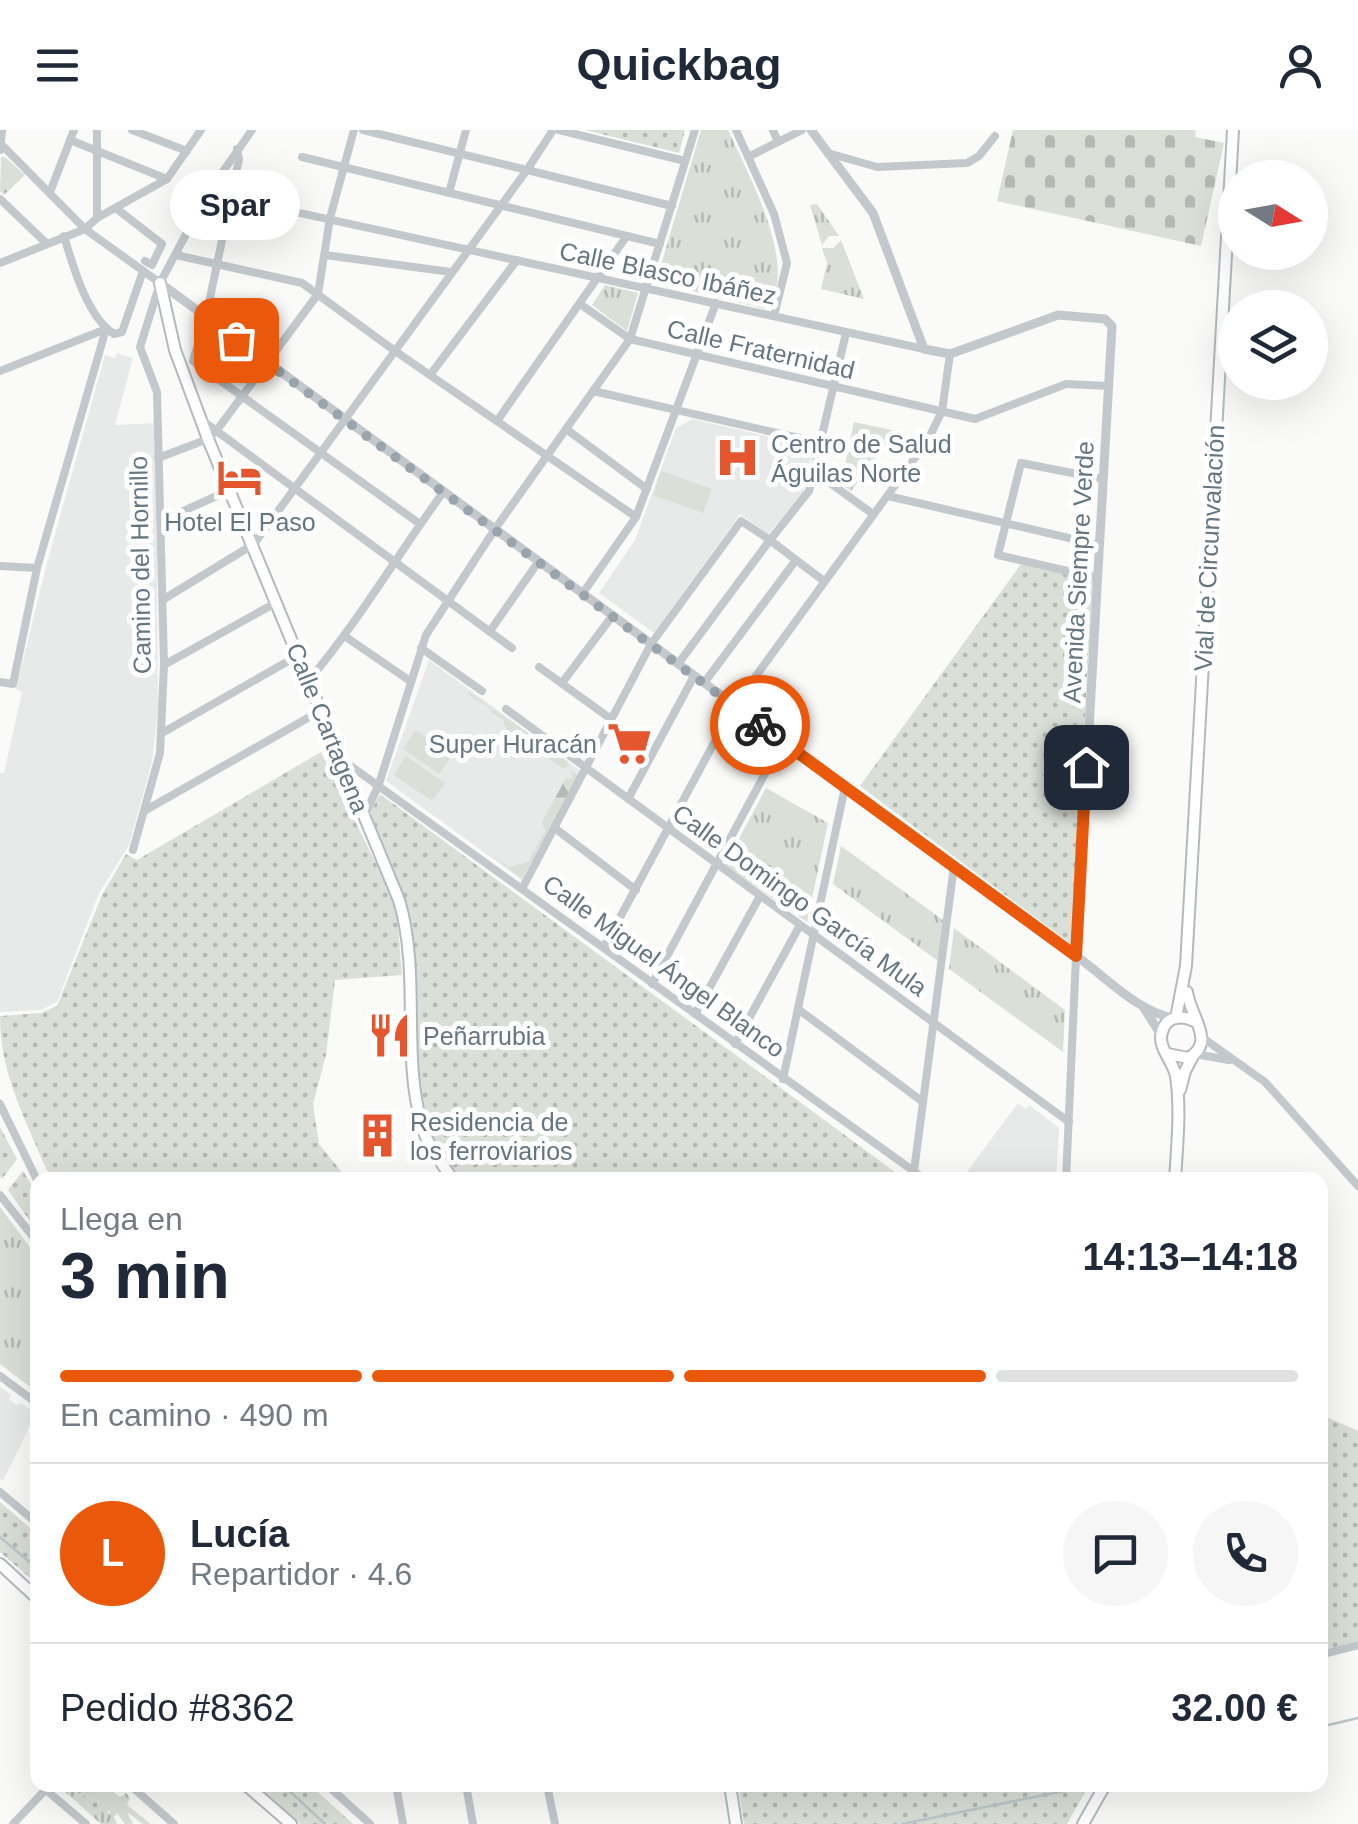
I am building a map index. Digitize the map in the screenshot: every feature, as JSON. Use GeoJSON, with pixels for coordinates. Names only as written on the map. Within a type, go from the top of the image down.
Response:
{"type":"FeatureCollection","features":[{"type":"Feature","properties":{"kind":"main road","name":"Vial de Circunvalación"},"geometry":{"type":"LineString","coordinates":[[1194,1021],[1186,966],[1233,130]]}},
{"type":"Feature","properties":{"kind":"main road","name":"Calle Cartagena"},"geometry":{"type":"LineString","coordinates":[[160,282],[180,360],[203,421],[213,434],[231,490],[403,914],[422,1128],[448,1172]]}},
{"type":"Feature","properties":{"kind":"main road","name":"Vial de Circunvalación"},"geometry":{"type":"LineString","coordinates":[[1175,1018],[1186,966]]}},
{"type":"Feature","properties":{"kind":"main road"},"geometry":{"type":"LineString","coordinates":[[1175,1172],[1178,1101],[1184,1071],[1203,1038],[1194,1021],[1175,1018],[1165,1025],[1161,1035],[1174,1069],[1178,1101]]}},
{"type":"Feature","properties":{"kind":"main road"},"geometry":{"type":"LineString","coordinates":[[1168,1054],[1182,1059],[1194,1055]]}},
{"type":"Feature","properties":{"kind":"main road"},"geometry":{"type":"LineString","coordinates":[[0,1567],[30,1592]]}},
{"type":"Feature","properties":{"kind":"main road"},"geometry":{"type":"LineString","coordinates":[[254,1792],[291,1824]]}},
{"type":"Feature","properties":{"kind":"main road"},"geometry":{"type":"LineString","coordinates":[[731,1792],[736,1824]]}},
{"type":"Feature","properties":{"kind":"main road"},"geometry":{"type":"LineString","coordinates":[[1083,1824],[1101,1792]]}},
{"type":"Feature","properties":{"kind":"street"},"geometry":{"type":"LineString","coordinates":[[2,130],[1,147],[86,228],[144,266],[265,363],[1139,1002],[1162,1016],[1175,1018]]}},
{"type":"Feature","properties":{"kind":"street"},"geometry":{"type":"LineString","coordinates":[[50,192],[74,130]]}},
{"type":"Feature","properties":{"kind":"street"},"geometry":{"type":"LineString","coordinates":[[97,130],[97,218]]}},
{"type":"Feature","properties":{"kind":"street"},"geometry":{"type":"LineString","coordinates":[[132,130],[146,132],[187,151]]}},
{"type":"Feature","properties":{"kind":"street"},"geometry":{"type":"LineString","coordinates":[[0,252],[4,262],[86,228],[167,179],[201,130]]}},
{"type":"Feature","properties":{"kind":"street","name":"Camino del Hornillo"},"geometry":{"type":"LineString","coordinates":[[133,850],[162,733],[164,665],[157,392],[140,347],[160,282],[208,192],[252,130]]}},
{"type":"Feature","properties":{"kind":"street"},"geometry":{"type":"LineString","coordinates":[[158,458],[213,434],[318,294],[330,218],[354,130]]}},
{"type":"Feature","properties":{"kind":"street"},"geometry":{"type":"LineString","coordinates":[[363,130],[672,206]]}},
{"type":"Feature","properties":{"kind":"street"},"geometry":{"type":"LineString","coordinates":[[450,192],[466,130]]}},
{"type":"Feature","properties":{"kind":"street"},"geometry":{"type":"LineString","coordinates":[[164,599],[254,544],[556,130],[686,162]]}},
{"type":"Feature","properties":{"kind":"street"},"geometry":{"type":"LineString","coordinates":[[364,817],[421,648],[496,529],[630,340],[695,130]]}},
{"type":"Feature","properties":{"kind":"street"},"geometry":{"type":"LineString","coordinates":[[736,130],[774,214],[787,263],[774,316]]}},
{"type":"Feature","properties":{"kind":"street"},"geometry":{"type":"LineString","coordinates":[[773,130],[778,142]]}},
{"type":"Feature","properties":{"kind":"street"},"geometry":{"type":"LineString","coordinates":[[748,156],[802,130]]}},
{"type":"Feature","properties":{"kind":"street"},"geometry":{"type":"LineString","coordinates":[[811,130],[873,213],[924,349]]}},
{"type":"Feature","properties":{"kind":"street"},"geometry":{"type":"LineString","coordinates":[[828,153],[877,166],[967,163],[980,156],[995,136]]}},
{"type":"Feature","properties":{"kind":"street"},"geometry":{"type":"LineString","coordinates":[[70,140],[167,179]]}},
{"type":"Feature","properties":{"kind":"street"},"geometry":{"type":"LineString","coordinates":[[193,361],[239,159],[237,149]]}},
{"type":"Feature","properties":{"kind":"street"},"geometry":{"type":"LineString","coordinates":[[302,157],[660,244]]}},
{"type":"Feature","properties":{"kind":"street","name":"Calle Blasco Ibáñez"},"geometry":{"type":"LineString","coordinates":[[208,192],[950,354]]}},
{"type":"Feature","properties":{"kind":"street"},"geometry":{"type":"LineString","coordinates":[[0,199],[45,242]]}},
{"type":"Feature","properties":{"kind":"street"},"geometry":{"type":"LineString","coordinates":[[114,211],[162,244],[152,265],[144,266]]}},
{"type":"Feature","properties":{"kind":"street"},"geometry":{"type":"LineString","coordinates":[[64,236],[76,278],[106,329],[118,335],[144,266]]}},
{"type":"Feature","properties":{"kind":"street"},"geometry":{"type":"LineString","coordinates":[[497,421],[626,237]]}},
{"type":"Feature","properties":{"kind":"street"},"geometry":{"type":"LineString","coordinates":[[176,255],[302,283],[636,517]]}},
{"type":"Feature","properties":{"kind":"street"},"geometry":{"type":"LineString","coordinates":[[324,255],[451,272]]}},
{"type":"Feature","properties":{"kind":"street"},"geometry":{"type":"LineString","coordinates":[[430,376],[517,260]]}},
{"type":"Feature","properties":{"kind":"street"},"geometry":{"type":"LineString","coordinates":[[583,593],[636,517],[716,302]]}},
{"type":"Feature","properties":{"kind":"street","name":"Calle Fraternidad"},"geometry":{"type":"LineString","coordinates":[[580,304],[630,340],[975,418],[1066,384],[1109,386]]}},
{"type":"Feature","properties":{"kind":"street","name":"Avenida Siempre Verde"},"geometry":{"type":"LineString","coordinates":[[950,354],[1058,315],[1105,318],[1112,326],[1066,1172]]}},
{"type":"Feature","properties":{"kind":"street"},"geometry":{"type":"LineString","coordinates":[[0,371],[106,329]]}},
{"type":"Feature","properties":{"kind":"street"},"geometry":{"type":"LineString","coordinates":[[0,682],[12,684],[37,568],[106,329]]}},
{"type":"Feature","properties":{"kind":"street"},"geometry":{"type":"LineString","coordinates":[[678,664],[810,491],[846,333]]}},
{"type":"Feature","properties":{"kind":"street"},"geometry":{"type":"LineString","coordinates":[[604,947],[734,706],[928,440],[942,411],[950,354]]}},
{"type":"Feature","properties":{"kind":"street"},"geometry":{"type":"LineString","coordinates":[[180,360],[193,361],[420,524]]}},
{"type":"Feature","properties":{"kind":"street"},"geometry":{"type":"LineString","coordinates":[[594,391],[821,442]]}},
{"type":"Feature","properties":{"kind":"street"},"geometry":{"type":"LineString","coordinates":[[566,429],[647,489]]}},
{"type":"Feature","properties":{"kind":"street"},"geometry":{"type":"LineString","coordinates":[[213,434],[295,487],[512,648]]}},
{"type":"Feature","properties":{"kind":"street"},"geometry":{"type":"LineString","coordinates":[[1098,578],[998,555],[1020,463],[1104,479]]}},
{"type":"Feature","properties":{"kind":"street"},"geometry":{"type":"LineString","coordinates":[[816,473],[873,514]]}},
{"type":"Feature","properties":{"kind":"street"},"geometry":{"type":"LineString","coordinates":[[161,521],[231,490]]}},
{"type":"Feature","properties":{"kind":"street"},"geometry":{"type":"LineString","coordinates":[[309,680],[346,636],[444,491]]}},
{"type":"Feature","properties":{"kind":"street"},"geometry":{"type":"LineString","coordinates":[[888,496],[1100,545]]}},
{"type":"Feature","properties":{"kind":"street"},"geometry":{"type":"LineString","coordinates":[[522,887],[651,644],[741,521],[824,580]]}},
{"type":"Feature","properties":{"kind":"street"},"geometry":{"type":"LineString","coordinates":[[490,630],[539,560]]}},
{"type":"Feature","properties":{"kind":"street"},"geometry":{"type":"LineString","coordinates":[[704,683],[796,560]]}},
{"type":"Feature","properties":{"kind":"street"},"geometry":{"type":"LineString","coordinates":[[0,566],[37,568]]}},
{"type":"Feature","properties":{"kind":"street"},"geometry":{"type":"LineString","coordinates":[[164,665],[277,602]]}},
{"type":"Feature","properties":{"kind":"street"},"geometry":{"type":"LineString","coordinates":[[562,684],[613,615]]}},
{"type":"Feature","properties":{"kind":"street"},"geometry":{"type":"LineString","coordinates":[[346,636],[410,680]]}},
{"type":"Feature","properties":{"kind":"street"},"geometry":{"type":"LineString","coordinates":[[421,648],[482,691]]}},
{"type":"Feature","properties":{"kind":"street"},"geometry":{"type":"LineString","coordinates":[[162,733],[299,655]]}},
{"type":"Feature","properties":{"kind":"street"},"geometry":{"type":"LineString","coordinates":[[538,666],[611,719]]}},
{"type":"Feature","properties":{"kind":"street"},"geometry":{"type":"LineString","coordinates":[[628,799],[694,676]]}},
{"type":"Feature","properties":{"kind":"street","name":"Calle Domingo García Mula"},"geometry":{"type":"LineString","coordinates":[[506,710],[1069,1122]]}},
{"type":"Feature","properties":{"kind":"street"},"geometry":{"type":"LineString","coordinates":[[146,810],[320,711]]}},
{"type":"Feature","properties":{"kind":"street"},"geometry":{"type":"LineString","coordinates":[[652,984],[782,742]]}},
{"type":"Feature","properties":{"kind":"street","name":"Calle Miguel Ángel Blanco"},"geometry":{"type":"LineString","coordinates":[[340,759],[914,1172]]}},
{"type":"Feature","properties":{"kind":"street"},"geometry":{"type":"LineString","coordinates":[[783,1080],[845,787]]}},
{"type":"Feature","properties":{"kind":"street"},"geometry":{"type":"LineString","coordinates":[[556,829],[636,890]]}},
{"type":"Feature","properties":{"kind":"street"},"geometry":{"type":"LineString","coordinates":[[914,1172],[954,866]]}},
{"type":"Feature","properties":{"kind":"street"},"geometry":{"type":"LineString","coordinates":[[694,1014],[760,896]]}},
{"type":"Feature","properties":{"kind":"street"},"geometry":{"type":"LineString","coordinates":[[735,1044],[800,925]]}},
{"type":"Feature","properties":{"kind":"street"},"geometry":{"type":"LineString","coordinates":[[1139,1002],[1161,1035]]}},
{"type":"Feature","properties":{"kind":"street"},"geometry":{"type":"LineString","coordinates":[[798,1008],[923,1102]]}},
{"type":"Feature","properties":{"kind":"street"},"geometry":{"type":"LineString","coordinates":[[1203,1038],[1266,1082],[1358,1186]]}},
{"type":"Feature","properties":{"kind":"street"},"geometry":{"type":"LineString","coordinates":[[1194,1055],[1243,1064]]}},
{"type":"Feature","properties":{"kind":"street"},"geometry":{"type":"LineString","coordinates":[[0,1104],[33,1172]]}},
{"type":"Feature","properties":{"kind":"street"},"geometry":{"type":"LineString","coordinates":[[0,1195],[30,1233]]}},
{"type":"Feature","properties":{"kind":"street"},"geometry":{"type":"LineString","coordinates":[[0,1376],[30,1398]]}},
{"type":"Feature","properties":{"kind":"street"},"geometry":{"type":"LineString","coordinates":[[2,1497],[30,1518]]}},
{"type":"Feature","properties":{"kind":"street"},"geometry":{"type":"LineString","coordinates":[[1328,1653],[1358,1645]]}},
{"type":"Feature","properties":{"kind":"street"},"geometry":{"type":"LineString","coordinates":[[13,1824],[43,1792]]}},
{"type":"Feature","properties":{"kind":"street"},"geometry":{"type":"LineString","coordinates":[[53,1792],[86,1824]]}},
{"type":"Feature","properties":{"kind":"street"},"geometry":{"type":"LineString","coordinates":[[138,1792],[174,1824]]}},
{"type":"Feature","properties":{"kind":"street"},"geometry":{"type":"LineString","coordinates":[[335,1792],[370,1824]]}},
{"type":"Feature","properties":{"kind":"street"},"geometry":{"type":"LineString","coordinates":[[397,1792],[404,1824]]}},
{"type":"Feature","properties":{"kind":"street"},"geometry":{"type":"LineString","coordinates":[[467,1792],[473,1824]]}},
{"type":"Feature","properties":{"kind":"street"},"geometry":{"type":"LineString","coordinates":[[548,1792],[555,1824]]}},
{"type":"Feature","properties":{"kind":"shaded area"},"geometry":{"type":"Polygon","coordinates":[[[117,353],[133,358],[115,425],[156,423],[158,710],[152,762],[129,845],[99,893],[57,1002],[41,1010],[0,1012],[0,773],[4,773],[22,692],[16,689],[46,567],[105,355],[115,358],[117,353]]]}},
{"type":"Feature","properties":{"kind":"shaded area"},"geometry":{"type":"Polygon","coordinates":[[[692,419],[814,447],[803,493],[768,534],[740,514],[654,633],[599,593],[635,540],[676,428],[692,419]]]}},
{"type":"Feature","properties":{"kind":"shaded area"},"geometry":{"type":"Polygon","coordinates":[[[429,660],[581,771],[522,880],[386,781],[429,660]]]}},
{"type":"Feature","properties":{"kind":"shaded area"},"geometry":{"type":"Polygon","coordinates":[[[1018,1103],[1026,1109],[1029,1105],[1059,1128],[1056,1172],[967,1172],[1018,1103]]]}},
{"type":"Feature","properties":{"kind":"shaded area"},"geometry":{"type":"Polygon","coordinates":[[[0,1387],[17,1406],[20,1403],[30,1409],[30,1425],[3,1481],[0,1387]]]}},
{"type":"Feature","properties":{"kind":"green space"},"geometry":{"type":"Polygon","coordinates":[[[585,130],[685,130],[679,153],[585,130]]]}},
{"type":"Feature","properties":{"kind":"green space"},"geometry":{"type":"Polygon","coordinates":[[[701,130],[728,130],[768,221],[778,271],[775,292],[765,309],[656,282],[701,130]]]}},
{"type":"Feature","properties":{"kind":"green space"},"geometry":{"type":"Polygon","coordinates":[[[1013,130],[1196,130],[1195,137],[1224,143],[1201,246],[997,201],[1013,130]]]}},
{"type":"Feature","properties":{"kind":"green space"},"geometry":{"type":"Polygon","coordinates":[[[1,157],[25,175],[4,195],[0,191],[1,157]]]}},
{"type":"Feature","properties":{"kind":"green space"},"geometry":{"type":"Polygon","coordinates":[[[817,204],[839,236],[829,236],[822,245],[810,205],[817,204]]]}},
{"type":"Feature","properties":{"kind":"green space"},"geometry":{"type":"Polygon","coordinates":[[[841,240],[864,299],[821,289],[827,263],[822,248],[833,248],[841,240]]]}},
{"type":"Feature","properties":{"kind":"green space"},"geometry":{"type":"Polygon","coordinates":[[[605,285],[638,293],[627,331],[592,305],[605,285]]]}},
{"type":"Feature","properties":{"kind":"green space"},"geometry":{"type":"Polygon","coordinates":[[[854,422],[896,431],[851,491],[841,484],[854,422]]]}},
{"type":"Feature","properties":{"kind":"green space"},"geometry":{"type":"Polygon","coordinates":[[[661,471],[712,489],[703,513],[653,495],[661,471]]]}},
{"type":"Feature","properties":{"kind":"green space"},"geometry":{"type":"Polygon","coordinates":[[[1021,564],[1093,581],[1071,944],[860,786],[1021,564]]]}},
{"type":"Feature","properties":{"kind":"green space"},"geometry":{"type":"Polygon","coordinates":[[[468,691],[569,765],[564,769],[507,731],[503,720],[468,691]]]}},
{"type":"Feature","properties":{"kind":"green space"},"geometry":{"type":"Polygon","coordinates":[[[416,730],[452,755],[439,774],[403,749],[416,730]]]}},
{"type":"Feature","properties":{"kind":"green space"},"geometry":{"type":"Polygon","coordinates":[[[321,752],[390,892],[397,913],[402,975],[335,980],[326,1055],[313,1104],[319,1144],[342,1172],[46,1169],[15,1094],[4,1057],[0,1016],[41,1013],[57,1006],[102,895],[126,854],[137,860],[321,752]]]}},
{"type":"Feature","properties":{"kind":"green space"},"geometry":{"type":"Polygon","coordinates":[[[406,756],[445,783],[432,801],[394,775],[406,756]]]}},
{"type":"Feature","properties":{"kind":"green space"},"geometry":{"type":"Polygon","coordinates":[[[570,771],[578,775],[522,879],[492,856],[509,867],[528,862],[546,830],[543,820],[566,778],[574,779],[570,771]]]}},
{"type":"Feature","properties":{"kind":"green space"},"geometry":{"type":"Polygon","coordinates":[[[766,788],[828,823],[807,922],[725,865],[766,788]]]}},
{"type":"Feature","properties":{"kind":"green space"},"geometry":{"type":"Polygon","coordinates":[[[380,794],[895,1172],[453,1172],[425,1120],[420,1093],[411,928],[405,901],[371,811],[380,794]]]}},
{"type":"Feature","properties":{"kind":"green space"},"geometry":{"type":"Polygon","coordinates":[[[841,846],[943,920],[938,961],[833,884],[841,846]]]}},
{"type":"Feature","properties":{"kind":"green space"},"geometry":{"type":"Polygon","coordinates":[[[954,928],[1065,1010],[1063,1052],[949,969],[954,928]]]}},
{"type":"Feature","properties":{"kind":"green space"},"geometry":{"type":"Polygon","coordinates":[[[0,1127],[17,1159],[2,1179],[0,1176],[0,1127]]]}},
{"type":"Feature","properties":{"kind":"green space"},"geometry":{"type":"Polygon","coordinates":[[[23,1171],[30,1182],[30,1221],[8,1190],[23,1171]]]}},
{"type":"Feature","properties":{"kind":"green space"},"geometry":{"type":"Polygon","coordinates":[[[0,1207],[30,1248],[30,1387],[0,1364],[0,1207]]]}},
{"type":"Feature","properties":{"kind":"green space"},"geometry":{"type":"Polygon","coordinates":[[[1328,1418],[1358,1431],[1358,1641],[1328,1649],[1328,1418]]]}},
{"type":"Feature","properties":{"kind":"green space"},"geometry":{"type":"Polygon","coordinates":[[[0,1502],[30,1528],[30,1578],[0,1552],[0,1502]]]}},
{"type":"Feature","properties":{"kind":"green space"},"geometry":{"type":"Polygon","coordinates":[[[75,1792],[113,1810],[92,1816],[72,1798],[75,1792]]]}},
{"type":"Feature","properties":{"kind":"green space"},"geometry":{"type":"Polygon","coordinates":[[[76,1792],[113,1792],[120,1797],[126,1793],[130,1798],[127,1805],[151,1824],[143,1824],[127,1812],[133,1824],[125,1824],[117,1813],[117,1824],[101,1824],[92,1816],[101,1811],[110,1813],[111,1807],[76,1792]]]}},
{"type":"Feature","properties":{"kind":"green space"},"geometry":{"type":"Polygon","coordinates":[[[264,1792],[318,1792],[353,1824],[300,1824],[264,1792]]]}},
{"type":"Feature","properties":{"kind":"green space"},"geometry":{"type":"Polygon","coordinates":[[[739,1792],[1085,1792],[1067,1824],[744,1824],[739,1792]]]}},
{"type":"Feature","properties":{"kind":"waterway"},"geometry":{"type":"LineString","coordinates":[[0,1537],[30,1562]]}},
{"type":"Feature","properties":{"kind":"waterway"},"geometry":{"type":"LineString","coordinates":[[1328,1725],[1358,1718]]}},
{"type":"Feature","properties":{"kind":"waterway"},"geometry":{"type":"LineString","coordinates":[[291,1792],[325,1824]]}},
{"type":"Feature","properties":{"kind":"waterway"},"geometry":{"type":"LineString","coordinates":[[902,1824],[1059,1792]]}},
{"type":"Feature","properties":{"kind":"way so far"},"geometry":{"type":"LineString","coordinates":[[236,340],[760,725]]}},
{"type":"Feature","properties":{"kind":"place","name":"Spar"},"geometry":{"type":"Point","coordinates":[236,340]}},
{"type":"Feature","properties":{"kind":"place","name":"Centro de Salud Águilas Norte"},"geometry":{"type":"Point","coordinates":[738,458]}},
{"type":"Feature","properties":{"kind":"place","name":"Hotel El Paso"},"geometry":{"type":"Point","coordinates":[240,478]}},
{"type":"Feature","properties":{"kind":"place","name":"Super Huracán"},"geometry":{"type":"Point","coordinates":[630,744]}},
{"type":"Feature","properties":{"kind":"place","name":"Peñarrubia"},"geometry":{"type":"Point","coordinates":[390,1036]}},
{"type":"Feature","properties":{"kind":"place","name":"Residencia de los ferroviarios"},"geometry":{"type":"Point","coordinates":[377,1136]}},
{"type":"Feature","properties":{"kind":"route"},"geometry":{"type":"LineString","coordinates":[[760,725],[1076,956],[1086,767]]}}]}
